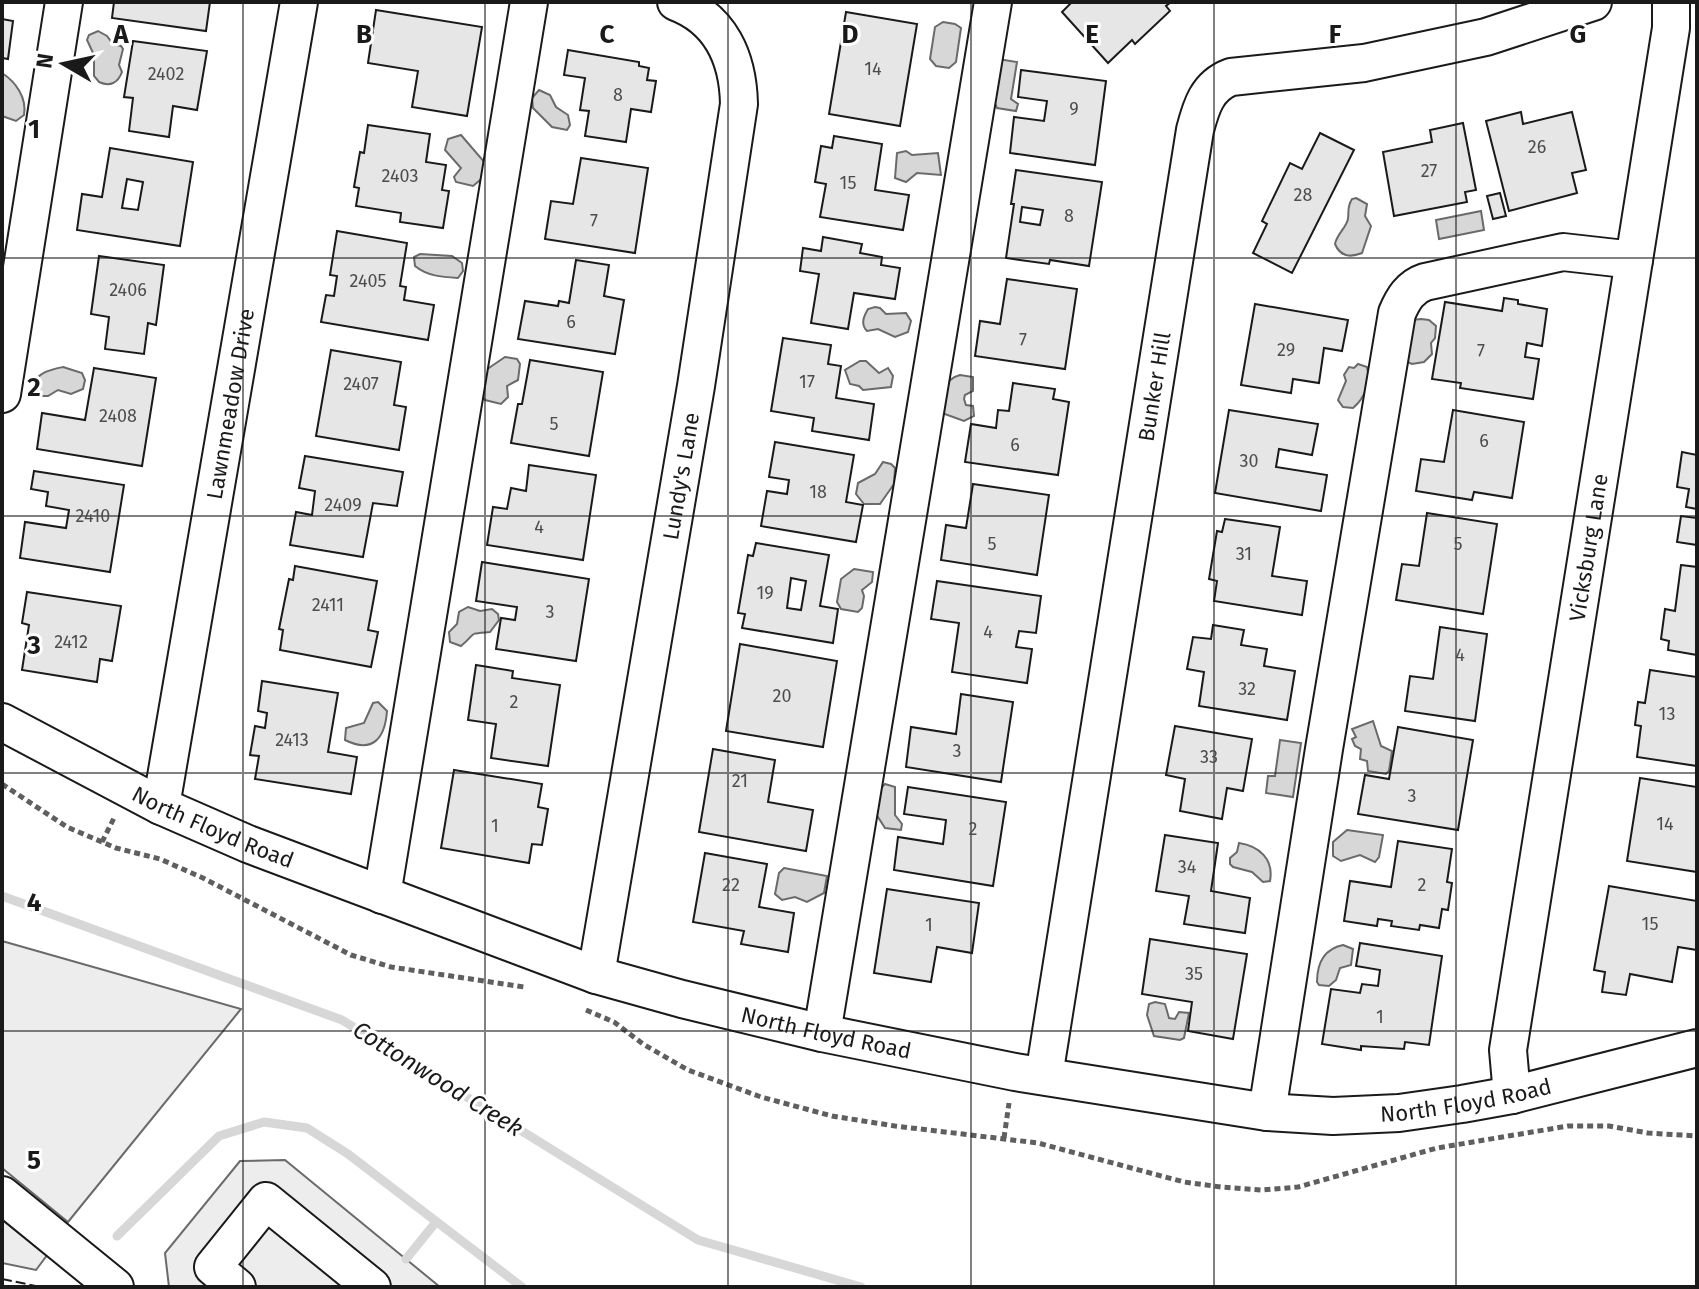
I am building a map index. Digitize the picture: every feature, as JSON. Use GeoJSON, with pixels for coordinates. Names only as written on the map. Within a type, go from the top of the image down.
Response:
{"type":"FeatureCollection","features":[{"type":"Feature","properties":{"kind":"street"},"geometry":{"type":"LineString","coordinates":[[2,394],[64,2]]}},
{"type":"Feature","properties":{"kind":"street","name":"Lawnmeadow Drive"},"geometry":{"type":"LineString","coordinates":[[161,806],[299,2]]}},
{"type":"Feature","properties":{"kind":"street"},"geometry":{"type":"LineString","coordinates":[[382,895],[529,2]]}},
{"type":"Feature","properties":{"kind":"street","name":"Lundy's Lane"},"geometry":{"type":"LineString","coordinates":[[596,975],[696,386],[739,104],[738,83],[723,39],[702,15],[676,2]]}},
{"type":"Feature","properties":{"kind":"street"},"geometry":{"type":"LineString","coordinates":[[822,1033],[993,2]]}},
{"type":"Feature","properties":{"kind":"street","name":"Bunker Hill"},"geometry":{"type":"LineString","coordinates":[[1044,1076],[1195,130],[1202,104],[1215,86],[1231,77],[1364,63],[1486,37],[1593,2]]}},
{"type":"Feature","properties":{"kind":"street","name":"Vicksburg Lane"},"geometry":{"type":"LineString","coordinates":[[1512,1095],[1508,1050],[1671,28],[1671,2]]}},
{"type":"Feature","properties":{"kind":"street"},"geometry":{"type":"LineString","coordinates":[[1267,1112],[1324,749],[1401,303],[1412,289],[1425,282],[1563,252],[1634,260]]}},
{"type":"Feature","properties":{"kind":"street","name":"North Floyd Road"},"geometry":{"type":"LineString","coordinates":[[2,722],[161,806],[248,844],[596,975],[822,1033],[1044,1076],[1267,1112],[1333,1116],[1399,1113],[1512,1095],[1697,1048]]}},
{"type":"Feature","properties":{"kind":"street"},"geometry":{"type":"LineString","coordinates":[[2,1195],[104,1283]]}},
{"type":"Feature","properties":{"kind":"street"},"geometry":{"type":"LineString","coordinates":[[237,1287],[213,1267],[266,1201],[372,1287]]}},
{"type":"Feature","properties":{"kind":"path"},"geometry":{"type":"LineString","coordinates":[[102,842],[115,815]]}},
{"type":"Feature","properties":{"kind":"path"},"geometry":{"type":"LineString","coordinates":[[1004,1138],[1010,1099]]}},
{"type":"Feature","properties":{"kind":"shaded area"},"geometry":{"type":"Polygon","coordinates":[[[943,22],[961,28],[956,62],[949,68],[936,66],[930,59],[935,27],[943,22]]]}},
{"type":"Feature","properties":{"kind":"shaded area"},"geometry":{"type":"Polygon","coordinates":[[[98,31],[123,49],[119,65],[122,72],[110,84],[99,82],[94,76],[94,55],[87,40],[89,35],[98,31]]]}},
{"type":"Feature","properties":{"kind":"shaded area"},"geometry":{"type":"Polygon","coordinates":[[[998,59],[1017,62],[1011,99],[1018,104],[1016,111],[997,108],[994,101],[998,59]]]}},
{"type":"Feature","properties":{"kind":"shaded area"},"geometry":{"type":"Polygon","coordinates":[[[2,73],[16,86],[24,103],[24,115],[16,121],[2,116],[2,73]]]}},
{"type":"Feature","properties":{"kind":"shaded area"},"geometry":{"type":"Polygon","coordinates":[[[539,90],[550,95],[556,107],[568,115],[570,125],[567,130],[552,127],[533,108],[532,98],[539,90]]]}},
{"type":"Feature","properties":{"kind":"shaded area"},"geometry":{"type":"Polygon","coordinates":[[[461,135],[486,164],[485,176],[473,186],[456,182],[454,177],[461,168],[445,150],[448,139],[461,135]]]}},
{"type":"Feature","properties":{"kind":"shaded area"},"geometry":{"type":"Polygon","coordinates":[[[906,151],[912,155],[938,153],[941,175],[917,173],[906,182],[895,178],[897,153],[906,151]]]}},
{"type":"Feature","properties":{"kind":"shaded area"},"geometry":{"type":"Polygon","coordinates":[[[1356,198],[1367,204],[1365,216],[1371,226],[1362,253],[1350,256],[1335,244],[1347,222],[1350,202],[1356,198]]]}},
{"type":"Feature","properties":{"kind":"shaded area"},"geometry":{"type":"Polygon","coordinates":[[[1481,211],[1484,230],[1439,239],[1436,220],[1481,211]]]}},
{"type":"Feature","properties":{"kind":"shaded area"},"geometry":{"type":"Polygon","coordinates":[[[420,254],[452,256],[462,263],[463,271],[458,278],[425,272],[415,266],[414,257],[420,254]]]}},
{"type":"Feature","properties":{"kind":"shaded area"},"geometry":{"type":"Polygon","coordinates":[[[875,307],[886,314],[906,313],[911,321],[908,332],[895,337],[878,329],[867,331],[864,317],[868,309],[875,307]]]}},
{"type":"Feature","properties":{"kind":"shaded area"},"geometry":{"type":"Polygon","coordinates":[[[1412,320],[1429,320],[1436,326],[1435,338],[1431,343],[1432,354],[1424,362],[1412,364],[1405,361],[1412,320]]]}},
{"type":"Feature","properties":{"kind":"shaded area"},"geometry":{"type":"Polygon","coordinates":[[[505,357],[517,359],[520,364],[518,380],[507,386],[508,397],[501,404],[485,400],[480,394],[483,372],[505,357]]]}},
{"type":"Feature","properties":{"kind":"shaded area"},"geometry":{"type":"Polygon","coordinates":[[[866,361],[879,373],[888,368],[893,376],[891,387],[863,390],[850,384],[845,370],[866,361]]]}},
{"type":"Feature","properties":{"kind":"shaded area"},"geometry":{"type":"Polygon","coordinates":[[[1358,364],[1367,367],[1366,389],[1353,408],[1343,407],[1338,400],[1346,381],[1344,375],[1349,367],[1354,368],[1358,364]]]}},
{"type":"Feature","properties":{"kind":"shaded area"},"geometry":{"type":"Polygon","coordinates":[[[63,367],[82,373],[85,380],[83,389],[71,394],[58,390],[48,396],[37,396],[32,385],[38,377],[63,367]]]}},
{"type":"Feature","properties":{"kind":"shaded area"},"geometry":{"type":"Polygon","coordinates":[[[960,375],[973,377],[973,391],[964,399],[966,405],[973,406],[974,416],[964,421],[942,413],[946,385],[960,375]]]}},
{"type":"Feature","properties":{"kind":"shaded area"},"geometry":{"type":"Polygon","coordinates":[[[883,462],[895,468],[894,484],[880,504],[864,504],[856,494],[858,483],[875,474],[883,462]]]}},
{"type":"Feature","properties":{"kind":"shaded area"},"geometry":{"type":"Polygon","coordinates":[[[854,569],[873,572],[872,582],[862,590],[862,608],[858,612],[841,609],[837,602],[841,579],[854,569]]]}},
{"type":"Feature","properties":{"kind":"shaded area"},"geometry":{"type":"Polygon","coordinates":[[[468,607],[480,611],[492,609],[499,620],[490,632],[473,634],[461,646],[450,642],[449,632],[457,624],[459,612],[468,607]]]}},
{"type":"Feature","properties":{"kind":"shaded area"},"geometry":{"type":"Polygon","coordinates":[[[378,702],[387,711],[384,729],[376,741],[363,745],[345,740],[346,728],[364,723],[373,703],[378,702]]]}},
{"type":"Feature","properties":{"kind":"shaded area"},"geometry":{"type":"Polygon","coordinates":[[[1373,721],[1381,746],[1392,751],[1386,774],[1368,771],[1367,761],[1360,759],[1361,749],[1355,746],[1352,739],[1356,737],[1352,729],[1373,721]]]}},
{"type":"Feature","properties":{"kind":"shaded area"},"geometry":{"type":"Polygon","coordinates":[[[1280,740],[1301,743],[1293,797],[1266,793],[1268,776],[1275,776],[1280,740]]]}},
{"type":"Feature","properties":{"kind":"shaded area"},"geometry":{"type":"Polygon","coordinates":[[[885,784],[895,787],[895,815],[902,824],[901,830],[885,828],[876,814],[879,790],[885,784]]]}},
{"type":"Feature","properties":{"kind":"shaded area"},"geometry":{"type":"Polygon","coordinates":[[[1347,830],[1383,835],[1379,857],[1375,862],[1360,855],[1341,861],[1333,856],[1333,842],[1347,830]]]}},
{"type":"Feature","properties":{"kind":"shaded area"},"geometry":{"type":"Polygon","coordinates":[[[1239,843],[1253,847],[1264,855],[1270,866],[1270,881],[1263,882],[1252,872],[1230,864],[1239,843]]]}},
{"type":"Feature","properties":{"kind":"shaded area"},"geometry":{"type":"Polygon","coordinates":[[[784,868],[827,876],[824,893],[807,902],[795,897],[782,900],[775,894],[779,873],[784,868]]]}},
{"type":"Feature","properties":{"kind":"shaded area"},"geometry":{"type":"Polygon","coordinates":[[[2,941],[241,1009],[68,1222],[2,1168],[2,941]]]}},
{"type":"Feature","properties":{"kind":"shaded area"},"geometry":{"type":"Polygon","coordinates":[[[1343,945],[1353,949],[1351,965],[1340,968],[1336,980],[1329,986],[1319,985],[1317,975],[1326,953],[1343,945]]]}},
{"type":"Feature","properties":{"kind":"shaded area"},"geometry":{"type":"Polygon","coordinates":[[[1149,1004],[1165,1004],[1169,1018],[1175,1019],[1179,1012],[1189,1013],[1184,1038],[1154,1036],[1147,1015],[1149,1004]]]}},
{"type":"Feature","properties":{"kind":"shaded area"},"geometry":{"type":"Polygon","coordinates":[[[285,1160],[440,1287],[169,1287],[165,1253],[240,1161],[285,1160]]]}},
{"type":"Feature","properties":{"kind":"shaded area"},"geometry":{"type":"Polygon","coordinates":[[[2,1218],[48,1254],[36,1270],[2,1263],[2,1218]]]}},
{"type":"Feature","properties":{"kind":"building"},"geometry":{"type":"Polygon","coordinates":[[[114,2],[210,2],[206,31],[112,18],[114,2]]]}},
{"type":"Feature","properties":{"kind":"building"},"geometry":{"type":"Polygon","coordinates":[[[1072,2],[1171,2],[1166,6],[1170,11],[1135,44],[1132,40],[1108,63],[1062,12],[1072,2]]]}},
{"type":"Feature","properties":{"kind":"building"},"geometry":{"type":"Polygon","coordinates":[[[376,10],[482,27],[467,116],[412,107],[418,71],[368,63],[376,10]]]}},
{"type":"Feature","properties":{"kind":"building"},"geometry":{"type":"Polygon","coordinates":[[[846,12],[917,24],[900,126],[829,114],[846,12]]]}},
{"type":"Feature","properties":{"kind":"building"},"geometry":{"type":"Polygon","coordinates":[[[2,19],[13,21],[8,59],[2,58],[2,19]]]}},
{"type":"Feature","properties":{"kind":"building"},"geometry":{"type":"Polygon","coordinates":[[[133,41],[207,51],[197,110],[173,106],[169,137],[129,131],[133,98],[124,97],[133,41]]]}},
{"type":"Feature","properties":{"kind":"building"},"geometry":{"type":"Polygon","coordinates":[[[568,50],[639,62],[639,66],[649,68],[647,80],[656,81],[651,112],[631,109],[626,142],[585,136],[589,111],[580,110],[585,78],[564,75],[568,50]]]}},
{"type":"Feature","properties":{"kind":"building"},"geometry":{"type":"Polygon","coordinates":[[[1021,70],[1106,81],[1095,165],[1010,153],[1014,117],[1044,121],[1047,101],[1018,97],[1021,70]]]}},
{"type":"Feature","properties":{"kind":"building"},"geometry":{"type":"Polygon","coordinates":[[[1521,112],[1523,124],[1572,112],[1586,170],[1572,173],[1577,193],[1509,211],[1486,121],[1521,112]]]}},
{"type":"Feature","properties":{"kind":"building"},"geometry":{"type":"Polygon","coordinates":[[[1463,123],[1476,190],[1465,192],[1467,202],[1394,216],[1383,152],[1432,142],[1430,130],[1463,123]]]}},
{"type":"Feature","properties":{"kind":"building"},"geometry":{"type":"Polygon","coordinates":[[[368,125],[430,134],[426,162],[446,165],[442,190],[449,191],[443,228],[400,222],[401,213],[356,206],[359,188],[354,187],[368,125]]]}},
{"type":"Feature","properties":{"kind":"building"},"geometry":{"type":"Polygon","coordinates":[[[1320,133],[1354,150],[1292,273],[1253,253],[1267,224],[1262,221],[1290,163],[1302,169],[1320,133]]]}},
{"type":"Feature","properties":{"kind":"building"},"geometry":{"type":"Polygon","coordinates":[[[834,136],[882,144],[875,190],[909,195],[903,230],[820,217],[826,184],[815,182],[821,146],[832,148],[834,136]]]}},
{"type":"Feature","properties":{"kind":"building"},"geometry":{"type":"Polygon","coordinates":[[[110,148],[193,162],[180,246],[77,230],[82,194],[102,197],[110,148]],[[127,179],[122,208],[138,210],[143,182],[127,179]]]}},
{"type":"Feature","properties":{"kind":"building"},"geometry":{"type":"Polygon","coordinates":[[[581,158],[648,168],[635,253],[545,239],[551,201],[573,204],[581,158]]]}},
{"type":"Feature","properties":{"kind":"building"},"geometry":{"type":"Polygon","coordinates":[[[1016,170],[1102,182],[1089,266],[1006,258],[1014,204],[1011,204],[1016,170]],[[1022,207],[1020,222],[1040,225],[1043,210],[1022,207]]]}},
{"type":"Feature","properties":{"kind":"building"},"geometry":{"type":"Polygon","coordinates":[[[1500,193],[1506,216],[1493,219],[1487,196],[1500,193]]]}},
{"type":"Feature","properties":{"kind":"building"},"geometry":{"type":"Polygon","coordinates":[[[337,231],[407,243],[400,286],[406,287],[404,300],[434,305],[428,340],[321,322],[326,295],[334,296],[337,276],[330,275],[337,231]]]}},
{"type":"Feature","properties":{"kind":"building"},"geometry":{"type":"Polygon","coordinates":[[[823,237],[862,244],[860,253],[882,257],[881,265],[900,268],[895,299],[854,293],[848,329],[811,323],[819,274],[800,271],[803,248],[821,251],[823,237]]]}},
{"type":"Feature","properties":{"kind":"building"},"geometry":{"type":"Polygon","coordinates":[[[99,256],[164,265],[156,325],[148,323],[144,354],[105,349],[109,317],[91,314],[99,256]]]}},
{"type":"Feature","properties":{"kind":"building"},"geometry":{"type":"Polygon","coordinates":[[[576,260],[609,265],[604,296],[624,300],[615,354],[518,339],[525,301],[558,306],[559,301],[569,303],[576,260]]]}},
{"type":"Feature","properties":{"kind":"building"},"geometry":{"type":"Polygon","coordinates":[[[1007,279],[1077,289],[1065,369],[975,356],[980,321],[1000,324],[1007,279]]]}},
{"type":"Feature","properties":{"kind":"building"},"geometry":{"type":"Polygon","coordinates":[[[1504,298],[1547,309],[1542,346],[1527,343],[1525,357],[1539,359],[1533,399],[1460,388],[1461,383],[1432,379],[1445,302],[1502,311],[1504,298]]]}},
{"type":"Feature","properties":{"kind":"building"},"geometry":{"type":"Polygon","coordinates":[[[1255,304],[1348,320],[1342,351],[1324,348],[1319,383],[1293,379],[1291,393],[1241,385],[1255,304]]]}},
{"type":"Feature","properties":{"kind":"building"},"geometry":{"type":"Polygon","coordinates":[[[783,338],[831,345],[828,364],[841,366],[836,398],[874,404],[869,440],[812,431],[814,418],[771,411],[783,338]]]}},
{"type":"Feature","properties":{"kind":"building"},"geometry":{"type":"Polygon","coordinates":[[[331,350],[401,362],[394,405],[406,407],[399,450],[316,436],[331,350]]]}},
{"type":"Feature","properties":{"kind":"building"},"geometry":{"type":"Polygon","coordinates":[[[530,360],[603,372],[589,456],[511,443],[530,360]]]}},
{"type":"Feature","properties":{"kind":"building"},"geometry":{"type":"Polygon","coordinates":[[[94,368],[156,378],[142,466],[37,449],[42,413],[85,420],[94,368]]]}},
{"type":"Feature","properties":{"kind":"building"},"geometry":{"type":"Polygon","coordinates":[[[1013,383],[1055,389],[1053,399],[1069,402],[1058,475],[965,462],[971,424],[996,428],[998,410],[1009,411],[1013,383]]]}},
{"type":"Feature","properties":{"kind":"building"},"geometry":{"type":"Polygon","coordinates":[[[1229,410],[1318,424],[1312,455],[1279,449],[1276,467],[1327,475],[1321,511],[1215,493],[1229,410]]]}},
{"type":"Feature","properties":{"kind":"building"},"geometry":{"type":"Polygon","coordinates":[[[1453,410],[1524,422],[1512,498],[1474,492],[1472,500],[1416,491],[1421,459],[1444,462],[1453,410]]]}},
{"type":"Feature","properties":{"kind":"building"},"geometry":{"type":"Polygon","coordinates":[[[775,442],[854,455],[846,502],[863,505],[856,542],[761,526],[767,491],[787,494],[789,480],[769,477],[775,442]]]}},
{"type":"Feature","properties":{"kind":"building"},"geometry":{"type":"Polygon","coordinates":[[[1682,452],[1697,455],[1697,509],[1686,507],[1689,489],[1677,487],[1682,452]]]}},
{"type":"Feature","properties":{"kind":"building"},"geometry":{"type":"Polygon","coordinates":[[[305,456],[403,472],[397,506],[373,503],[363,557],[290,545],[296,512],[312,515],[315,491],[299,488],[305,456]]]}},
{"type":"Feature","properties":{"kind":"building"},"geometry":{"type":"Polygon","coordinates":[[[529,465],[596,475],[583,560],[487,545],[493,507],[507,509],[511,488],[526,491],[529,465]]]}},
{"type":"Feature","properties":{"kind":"building"},"geometry":{"type":"Polygon","coordinates":[[[34,471],[124,485],[110,572],[20,558],[25,522],[66,528],[69,510],[46,506],[48,492],[31,489],[34,471]]]}},
{"type":"Feature","properties":{"kind":"building"},"geometry":{"type":"Polygon","coordinates":[[[973,484],[1049,495],[1037,575],[941,560],[946,525],[966,528],[973,484]]]}},
{"type":"Feature","properties":{"kind":"building"},"geometry":{"type":"Polygon","coordinates":[[[1697,510],[1697,545],[1677,542],[1681,516],[1696,518],[1697,510]]]}},
{"type":"Feature","properties":{"kind":"building"},"geometry":{"type":"Polygon","coordinates":[[[1427,513],[1497,524],[1483,614],[1396,600],[1402,564],[1419,566],[1427,513]]]}},
{"type":"Feature","properties":{"kind":"building"},"geometry":{"type":"Polygon","coordinates":[[[1225,519],[1280,527],[1272,576],[1307,581],[1302,615],[1214,601],[1217,581],[1209,579],[1217,531],[1222,532],[1225,519]]]}},
{"type":"Feature","properties":{"kind":"building"},"geometry":{"type":"Polygon","coordinates":[[[756,543],[829,555],[820,606],[838,609],[833,643],[742,628],[745,614],[738,613],[748,555],[753,556],[756,543]],[[791,578],[787,608],[801,610],[806,581],[791,578]]]}},
{"type":"Feature","properties":{"kind":"building"},"geometry":{"type":"Polygon","coordinates":[[[482,562],[589,579],[576,661],[496,649],[501,618],[515,620],[517,607],[476,601],[482,562]]]}},
{"type":"Feature","properties":{"kind":"building"},"geometry":{"type":"Polygon","coordinates":[[[1681,565],[1697,567],[1697,655],[1668,650],[1669,641],[1661,639],[1665,609],[1675,611],[1681,565]]]}},
{"type":"Feature","properties":{"kind":"building"},"geometry":{"type":"Polygon","coordinates":[[[295,566],[377,581],[368,630],[378,632],[371,667],[280,650],[283,630],[279,629],[289,579],[293,580],[295,566]]]}},
{"type":"Feature","properties":{"kind":"building"},"geometry":{"type":"Polygon","coordinates":[[[937,581],[1041,596],[1036,633],[1019,631],[1016,647],[1032,649],[1027,683],[952,672],[959,623],[931,619],[937,581]]]}},
{"type":"Feature","properties":{"kind":"building"},"geometry":{"type":"Polygon","coordinates":[[[27,592],[121,606],[112,661],[100,659],[97,682],[22,670],[29,625],[22,623],[27,592]]]}},
{"type":"Feature","properties":{"kind":"building"},"geometry":{"type":"Polygon","coordinates":[[[1213,625],[1244,630],[1241,645],[1267,649],[1264,666],[1295,671],[1287,720],[1199,706],[1204,672],[1187,669],[1193,637],[1211,639],[1213,625]]]}},
{"type":"Feature","properties":{"kind":"building"},"geometry":{"type":"Polygon","coordinates":[[[1440,627],[1487,634],[1475,721],[1405,711],[1410,676],[1433,679],[1440,627]]]}},
{"type":"Feature","properties":{"kind":"building"},"geometry":{"type":"Polygon","coordinates":[[[740,644],[837,661],[823,747],[726,731],[740,644]]]}},
{"type":"Feature","properties":{"kind":"building"},"geometry":{"type":"Polygon","coordinates":[[[476,665],[513,671],[512,678],[560,685],[548,766],[491,758],[496,724],[468,720],[476,665]]]}},
{"type":"Feature","properties":{"kind":"building"},"geometry":{"type":"Polygon","coordinates":[[[1650,670],[1697,677],[1697,766],[1637,757],[1641,726],[1635,725],[1638,702],[1645,703],[1650,670]]]}},
{"type":"Feature","properties":{"kind":"building"},"geometry":{"type":"Polygon","coordinates":[[[262,681],[338,693],[328,752],[357,757],[351,794],[255,779],[259,756],[250,755],[255,726],[265,728],[267,713],[258,711],[262,681]]]}},
{"type":"Feature","properties":{"kind":"building"},"geometry":{"type":"Polygon","coordinates":[[[961,694],[1013,702],[1001,782],[906,767],[911,727],[956,734],[961,694]]]}},
{"type":"Feature","properties":{"kind":"building"},"geometry":{"type":"Polygon","coordinates":[[[1175,726],[1252,739],[1243,791],[1227,788],[1222,819],[1180,811],[1185,779],[1166,775],[1175,726]]]}},
{"type":"Feature","properties":{"kind":"building"},"geometry":{"type":"Polygon","coordinates":[[[1398,727],[1473,740],[1458,830],[1358,814],[1365,775],[1389,779],[1398,727]]]}},
{"type":"Feature","properties":{"kind":"building"},"geometry":{"type":"Polygon","coordinates":[[[713,749],[775,760],[768,802],[813,810],[806,851],[699,832],[713,749]]]}},
{"type":"Feature","properties":{"kind":"building"},"geometry":{"type":"Polygon","coordinates":[[[454,770],[542,784],[538,807],[548,809],[542,845],[532,844],[529,863],[441,848],[454,770]]]}},
{"type":"Feature","properties":{"kind":"building"},"geometry":{"type":"Polygon","coordinates":[[[1640,778],[1697,787],[1697,872],[1627,861],[1640,778]]]}},
{"type":"Feature","properties":{"kind":"building"},"geometry":{"type":"Polygon","coordinates":[[[908,787],[1006,802],[993,886],[894,870],[898,837],[943,844],[946,820],[904,814],[908,787]]]}},
{"type":"Feature","properties":{"kind":"building"},"geometry":{"type":"Polygon","coordinates":[[[1165,835],[1218,843],[1211,891],[1250,898],[1245,933],[1184,924],[1189,896],[1156,891],[1165,835]]]}},
{"type":"Feature","properties":{"kind":"building"},"geometry":{"type":"Polygon","coordinates":[[[1398,841],[1452,849],[1447,882],[1452,883],[1448,910],[1442,909],[1439,928],[1420,925],[1419,930],[1391,926],[1392,921],[1378,919],[1377,926],[1344,921],[1350,881],[1391,887],[1398,841]]]}},
{"type":"Feature","properties":{"kind":"building"},"geometry":{"type":"Polygon","coordinates":[[[705,853],[767,864],[759,907],[794,913],[788,952],[741,944],[744,931],[693,922],[705,853]]]}},
{"type":"Feature","properties":{"kind":"building"},"geometry":{"type":"Polygon","coordinates":[[[1609,886],[1697,901],[1697,950],[1678,947],[1672,982],[1630,974],[1626,995],[1602,992],[1605,972],[1594,970],[1609,886]]]}},
{"type":"Feature","properties":{"kind":"building"},"geometry":{"type":"Polygon","coordinates":[[[887,889],[979,903],[972,953],[937,947],[931,982],[874,973],[887,889]]]}},
{"type":"Feature","properties":{"kind":"building"},"geometry":{"type":"Polygon","coordinates":[[[1150,939],[1247,954],[1233,1039],[1188,1031],[1192,1002],[1142,994],[1150,939]]]}},
{"type":"Feature","properties":{"kind":"building"},"geometry":{"type":"Polygon","coordinates":[[[1360,943],[1442,956],[1429,1045],[1405,1042],[1404,1049],[1361,1046],[1361,1050],[1322,1044],[1331,989],[1360,993],[1362,984],[1378,986],[1380,970],[1356,966],[1360,943]]]}},
{"type":"Feature","properties":{"kind":"waterway","name":"Cottonwood Creek"},"geometry":{"type":"LineString","coordinates":[[2,896],[342,1020],[698,1240],[861,1287]]}},
{"type":"Feature","properties":{"kind":"waterway"},"geometry":{"type":"LineString","coordinates":[[117,1236],[219,1136],[264,1122],[307,1128],[348,1154],[522,1287]]}},
{"type":"Feature","properties":{"kind":"waterway"},"geometry":{"type":"LineString","coordinates":[[406,1259],[436,1222]]}},
{"type":"Feature","properties":{"kind":"fence"},"geometry":{"type":"LineString","coordinates":[[2,1279],[41,1287]]}}]}
